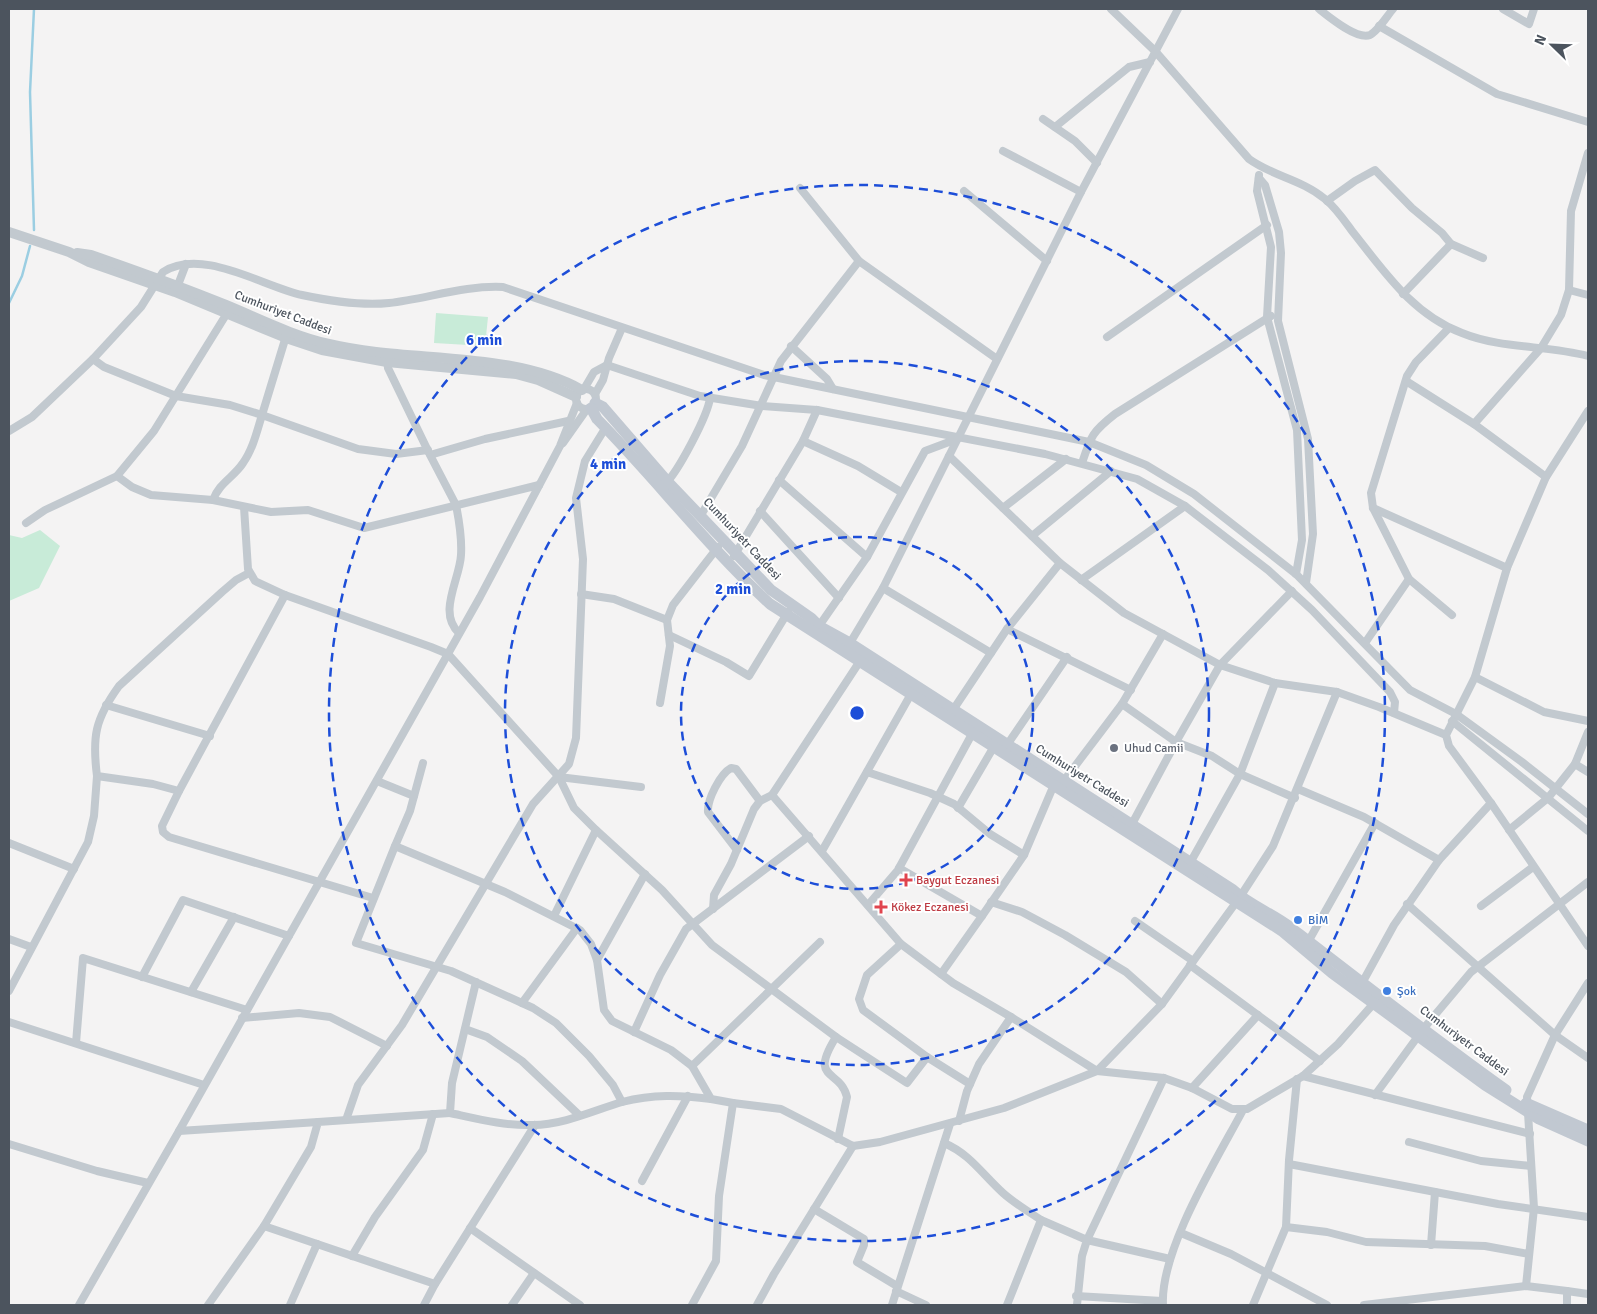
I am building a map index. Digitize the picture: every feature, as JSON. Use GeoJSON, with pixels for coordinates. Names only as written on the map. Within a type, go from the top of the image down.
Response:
{"type":"FeatureCollection","features":[{"type":"Feature","properties":{"kind":"main road"},"geometry":{"type":"LineString","coordinates":[[592,404],[606,428],[665,485],[729,565],[770,604],[789,610],[862,657],[911,694],[951,714],[972,734],[999,744],[1238,900],[1421,1032],[1485,1085],[1588,1141]]}},
{"type":"Feature","properties":{"kind":"main road","name":"Cumhuriyetr Caddesi"},"geometry":{"type":"LineString","coordinates":[[592,404],[602,408],[616,422],[665,485],[702,515],[735,554],[789,610],[812,618],[819,626],[850,643],[862,657],[999,744]]}},
{"type":"Feature","properties":{"kind":"main road","name":"Cumhuriyetr Caddesi"},"geometry":{"type":"LineString","coordinates":[[1058,784],[1132,824],[1232,889],[1238,900],[1283,922],[1359,988]]}},
{"type":"Feature","properties":{"kind":"main road"},"geometry":{"type":"LineString","coordinates":[[1527,1108],[1588,1130]]}},
{"type":"Feature","properties":{"kind":"street"},"geometry":{"type":"LineString","coordinates":[[1111,9],[1156,51],[1249,159],[1261,167],[1295,180],[1327,201],[1403,294],[1426,314],[1449,328],[1487,341],[1588,356]]}},
{"type":"Feature","properties":{"kind":"street"},"geometry":{"type":"LineString","coordinates":[[850,643],[883,588],[1082,192],[1178,9]]}},
{"type":"Feature","properties":{"kind":"street"},"geometry":{"type":"LineString","coordinates":[[1319,9],[1360,36],[1369,36],[1393,9]]}},
{"type":"Feature","properties":{"kind":"street"},"geometry":{"type":"LineString","coordinates":[[1503,9],[1529,24],[1534,9]]}},
{"type":"Feature","properties":{"kind":"street"},"geometry":{"type":"LineString","coordinates":[[1379,26],[1496,94],[1588,122]]}},
{"type":"Feature","properties":{"kind":"street"},"geometry":{"type":"LineString","coordinates":[[1055,127],[1129,67],[1150,62]]}},
{"type":"Feature","properties":{"kind":"street"},"geometry":{"type":"LineString","coordinates":[[1043,119],[1075,141],[1097,163]]}},
{"type":"Feature","properties":{"kind":"street"},"geometry":{"type":"LineString","coordinates":[[1003,151],[1082,192]]}},
{"type":"Feature","properties":{"kind":"street"},"geometry":{"type":"LineString","coordinates":[[1474,424],[1541,348],[1558,321],[1569,290],[1569,225],[1574,198],[1588,153]]}},
{"type":"Feature","properties":{"kind":"street"},"geometry":{"type":"LineString","coordinates":[[1261,167],[1256,191],[1267,225],[1271,258],[1267,317],[1297,430],[1302,540],[1296,574]]}},
{"type":"Feature","properties":{"kind":"street"},"geometry":{"type":"LineString","coordinates":[[1327,201],[1355,180],[1375,170],[1412,208],[1442,233],[1451,244],[1483,258]]}},
{"type":"Feature","properties":{"kind":"street"},"geometry":{"type":"LineString","coordinates":[[1259,178],[1265,185],[1280,238],[1277,314],[1308,438],[1313,534],[1306,583]]}},
{"type":"Feature","properties":{"kind":"street"},"geometry":{"type":"LineString","coordinates":[[800,188],[859,261],[997,359]]}},
{"type":"Feature","properties":{"kind":"street"},"geometry":{"type":"LineString","coordinates":[[964,191],[1047,261]]}},
{"type":"Feature","properties":{"kind":"street"},"geometry":{"type":"LineString","coordinates":[[1106,337],[1267,225]]}},
{"type":"Feature","properties":{"kind":"street","name":"Cumhuriyet Caddesi"},"geometry":{"type":"LineString","coordinates":[[9,232],[69,252],[89,262],[178,285],[229,310]]}},
{"type":"Feature","properties":{"kind":"street"},"geometry":{"type":"LineString","coordinates":[[1403,294],[1451,244]]}},
{"type":"Feature","properties":{"kind":"street"},"geometry":{"type":"LineString","coordinates":[[702,515],[762,406],[773,377],[791,346],[859,261]]}},
{"type":"Feature","properties":{"kind":"street"},"geometry":{"type":"LineString","coordinates":[[9,431],[32,416],[93,359],[141,307],[166,270],[186,264],[199,263],[230,270],[301,294],[360,304],[388,303],[481,288],[503,287],[773,377],[1089,442],[1131,458],[1175,481],[1296,574],[1410,690],[1454,717],[1588,814]]}},
{"type":"Feature","properties":{"kind":"street"},"geometry":{"type":"LineString","coordinates":[[178,285],[186,264]]}},
{"type":"Feature","properties":{"kind":"street","name":"Cumhuriyet Caddesi"},"geometry":{"type":"LineString","coordinates":[[157,281],[322,350],[516,374],[580,395]]}},
{"type":"Feature","properties":{"kind":"street"},"geometry":{"type":"LineString","coordinates":[[1569,290],[1588,295]]}},
{"type":"Feature","properties":{"kind":"street"},"geometry":{"type":"LineString","coordinates":[[26,523],[45,510],[117,476],[154,431],[229,310]]}},
{"type":"Feature","properties":{"kind":"street"},"geometry":{"type":"LineString","coordinates":[[1082,463],[1089,442],[1096,429],[1115,414],[1267,317],[1277,314]]}},
{"type":"Feature","properties":{"kind":"street"},"geometry":{"type":"LineString","coordinates":[[560,446],[578,425],[592,404],[622,328]]}},
{"type":"Feature","properties":{"kind":"street"},"geometry":{"type":"LineString","coordinates":[[1449,328],[1413,366],[1406,381],[1372,485],[1373,508],[1409,578],[1452,615]]}},
{"type":"Feature","properties":{"kind":"street"},"geometry":{"type":"LineString","coordinates":[[213,500],[220,486],[240,468],[247,457],[287,334]]}},
{"type":"Feature","properties":{"kind":"street"},"geometry":{"type":"LineString","coordinates":[[791,346],[828,379],[833,389]]}},
{"type":"Feature","properties":{"kind":"street"},"geometry":{"type":"LineString","coordinates":[[387,358],[429,452],[456,505],[461,554],[453,590],[450,618],[453,627],[459,633]]}},
{"type":"Feature","properties":{"kind":"street"},"geometry":{"type":"LineString","coordinates":[[93,359],[104,367],[176,396],[230,405],[358,449],[396,454],[429,452],[568,421]]}},
{"type":"Feature","properties":{"kind":"street"},"geometry":{"type":"LineString","coordinates":[[78,1305],[321,882],[448,654],[560,446],[568,421],[580,395],[594,372],[607,365],[678,390],[710,398],[762,406],[817,410],[1066,459],[1137,478],[1185,506],[1268,570],[1292,591],[1390,692],[1395,702],[1394,713]]}},
{"type":"Feature","properties":{"kind":"street"},"geometry":{"type":"LineString","coordinates":[[1406,381],[1474,424],[1546,477]]}},
{"type":"Feature","properties":{"kind":"street"},"geometry":{"type":"LineString","coordinates":[[580,395],[591,390],[592,404]]}},
{"type":"Feature","properties":{"kind":"street"},"geometry":{"type":"LineString","coordinates":[[580,395],[581,408],[592,404]]}},
{"type":"Feature","properties":{"kind":"street"},"geometry":{"type":"LineString","coordinates":[[665,485],[706,412],[710,398]]}},
{"type":"Feature","properties":{"kind":"street"},"geometry":{"type":"LineString","coordinates":[[729,565],[803,441],[817,410]]}},
{"type":"Feature","properties":{"kind":"street"},"geometry":{"type":"LineString","coordinates":[[1588,411],[1546,477],[1507,568],[1475,677],[1446,735],[1449,746],[1491,803],[1588,946]]}},
{"type":"Feature","properties":{"kind":"street"},"geometry":{"type":"LineString","coordinates":[[346,1120],[358,1084],[387,1046],[488,884],[533,804],[569,764],[576,738],[583,558],[576,509],[578,486],[585,461],[606,428]]}},
{"type":"Feature","properties":{"kind":"street"},"geometry":{"type":"LineString","coordinates":[[819,626],[867,557],[925,451],[957,439]]}},
{"type":"Feature","properties":{"kind":"street"},"geometry":{"type":"LineString","coordinates":[[803,441],[858,466],[901,492]]}},
{"type":"Feature","properties":{"kind":"street"},"geometry":{"type":"LineString","coordinates":[[949,456],[1060,563],[1124,613],[1220,665],[1275,683],[1337,692],[1446,735]]}},
{"type":"Feature","properties":{"kind":"street"},"geometry":{"type":"LineString","coordinates":[[1003,508],[1066,459]]}},
{"type":"Feature","properties":{"kind":"street"},"geometry":{"type":"LineString","coordinates":[[1032,536],[1111,470]]}},
{"type":"Feature","properties":{"kind":"street"},"geometry":{"type":"LineString","coordinates":[[117,476],[132,487],[151,495],[213,500],[244,508],[271,512],[308,510],[364,528],[539,485]]}},
{"type":"Feature","properties":{"kind":"street"},"geometry":{"type":"LineString","coordinates":[[779,480],[867,557]]}},
{"type":"Feature","properties":{"kind":"street"},"geometry":{"type":"LineString","coordinates":[[1081,580],[1185,506]]}},
{"type":"Feature","properties":{"kind":"street"},"geometry":{"type":"LineString","coordinates":[[244,508],[249,573],[255,581],[285,595],[431,646],[448,654],[559,776],[574,808],[662,890],[712,945],[836,1037],[908,1084],[927,1057]]}},
{"type":"Feature","properties":{"kind":"street"},"geometry":{"type":"LineString","coordinates":[[1373,508],[1507,568]]}},
{"type":"Feature","properties":{"kind":"street"},"geometry":{"type":"LineString","coordinates":[[760,511],[839,598]]}},
{"type":"Feature","properties":{"kind":"street"},"geometry":{"type":"LineString","coordinates":[[660,703],[670,646],[667,620],[673,605],[724,540]]}},
{"type":"Feature","properties":{"kind":"street"},"geometry":{"type":"LineString","coordinates":[[951,714],[1007,629],[1060,563]]}},
{"type":"Feature","properties":{"kind":"street"},"geometry":{"type":"LineString","coordinates":[[9,991],[74,869],[92,828],[97,776],[95,729],[106,705],[128,676],[236,580],[249,573]]}},
{"type":"Feature","properties":{"kind":"street"},"geometry":{"type":"LineString","coordinates":[[1365,643],[1409,578]]}},
{"type":"Feature","properties":{"kind":"street"},"geometry":{"type":"LineString","coordinates":[[883,588],[991,653]]}},
{"type":"Feature","properties":{"kind":"street"},"geometry":{"type":"LineString","coordinates":[[1132,824],[1220,665],[1292,591]]}},
{"type":"Feature","properties":{"kind":"street"},"geometry":{"type":"LineString","coordinates":[[581,594],[614,599],[667,620]]}},
{"type":"Feature","properties":{"kind":"street"},"geometry":{"type":"LineString","coordinates":[[285,595],[179,791],[163,823],[162,830],[166,835],[245,861],[373,898]]}},
{"type":"Feature","properties":{"kind":"street"},"geometry":{"type":"LineString","coordinates":[[670,635],[726,662],[749,676],[789,610]]}},
{"type":"Feature","properties":{"kind":"street"},"geometry":{"type":"LineString","coordinates":[[1007,629],[1067,657],[1130,690]]}},
{"type":"Feature","properties":{"kind":"street"},"geometry":{"type":"LineString","coordinates":[[941,974],[1024,855],[1058,784],[1122,704],[1163,634]]}},
{"type":"Feature","properties":{"kind":"street"},"geometry":{"type":"LineString","coordinates":[[713,909],[714,895],[738,850],[752,813],[760,802],[772,795],[862,657]]}},
{"type":"Feature","properties":{"kind":"street"},"geometry":{"type":"LineString","coordinates":[[958,808],[999,744],[1067,657]]}},
{"type":"Feature","properties":{"kind":"street"},"geometry":{"type":"LineString","coordinates":[[1475,677],[1544,712],[1588,721]]}},
{"type":"Feature","properties":{"kind":"street"},"geometry":{"type":"LineString","coordinates":[[1190,863],[1240,774],[1275,683]]}},
{"type":"Feature","properties":{"kind":"street"},"geometry":{"type":"LineString","coordinates":[[179,1131],[450,1113],[498,1124],[535,1125],[646,1096],[688,1096],[781,1109],[853,1146],[880,1142],[1004,1108],[1097,1071],[1162,1004],[1238,900],[1273,846],[1295,798],[1337,692]]}},
{"type":"Feature","properties":{"kind":"street"},"geometry":{"type":"LineString","coordinates":[[822,851],[911,694]]}},
{"type":"Feature","properties":{"kind":"street"},"geometry":{"type":"LineString","coordinates":[[1122,704],[1176,742],[1212,756],[1240,774],[1295,798]]}},
{"type":"Feature","properties":{"kind":"street"},"geometry":{"type":"LineString","coordinates":[[106,705],[210,736]]}},
{"type":"Feature","properties":{"kind":"street"},"geometry":{"type":"LineString","coordinates":[[1454,717],[1588,830]]}},
{"type":"Feature","properties":{"kind":"street"},"geometry":{"type":"LineString","coordinates":[[1509,830],[1548,798],[1556,789],[1575,764],[1588,732]]}},
{"type":"Feature","properties":{"kind":"street"},"geometry":{"type":"LineString","coordinates":[[868,905],[900,868],[972,734]]}},
{"type":"Feature","properties":{"kind":"street"},"geometry":{"type":"LineString","coordinates":[[423,763],[410,811],[356,943],[436,966],[476,982],[556,1023],[589,1056],[613,1085],[622,1102]]}},
{"type":"Feature","properties":{"kind":"street"},"geometry":{"type":"LineString","coordinates":[[1575,764],[1588,772]]}},
{"type":"Feature","properties":{"kind":"street"},"geometry":{"type":"LineString","coordinates":[[738,850],[708,812],[710,802],[726,772],[731,768],[736,769],[760,802]]}},
{"type":"Feature","properties":{"kind":"street"},"geometry":{"type":"LineString","coordinates":[[867,772],[939,798],[958,808],[990,834],[1024,855]]}},
{"type":"Feature","properties":{"kind":"street"},"geometry":{"type":"LineString","coordinates":[[97,776],[153,784],[179,791]]}},
{"type":"Feature","properties":{"kind":"street"},"geometry":{"type":"LineString","coordinates":[[559,776],[641,787]]}},
{"type":"Feature","properties":{"kind":"street"},"geometry":{"type":"LineString","coordinates":[[377,781],[414,796]]}},
{"type":"Feature","properties":{"kind":"street"},"geometry":{"type":"LineString","coordinates":[[1298,789],[1376,823],[1439,860]]}},
{"type":"Feature","properties":{"kind":"street"},"geometry":{"type":"LineString","coordinates":[[772,795],[901,944],[941,974],[1097,1071],[1164,1078],[1192,1088],[1232,1109],[1243,1110]]}},
{"type":"Feature","properties":{"kind":"street"},"geometry":{"type":"LineString","coordinates":[[1359,988],[1408,904],[1439,860],[1491,803]]}},
{"type":"Feature","properties":{"kind":"street"},"geometry":{"type":"LineString","coordinates":[[1308,942],[1376,823]]}},
{"type":"Feature","properties":{"kind":"street"},"geometry":{"type":"LineString","coordinates":[[554,916],[596,830]]}},
{"type":"Feature","properties":{"kind":"street"},"geometry":{"type":"LineString","coordinates":[[634,1032],[680,938],[691,924],[809,836]]}},
{"type":"Feature","properties":{"kind":"street"},"geometry":{"type":"LineString","coordinates":[[9,843],[74,869]]}},
{"type":"Feature","properties":{"kind":"street"},"geometry":{"type":"LineString","coordinates":[[395,846],[488,884],[577,928],[591,944],[597,960],[604,1010],[612,1021],[671,1050],[692,1066],[711,1099]]}},
{"type":"Feature","properties":{"kind":"street"},"geometry":{"type":"LineString","coordinates":[[1481,906],[1534,867]]}},
{"type":"Feature","properties":{"kind":"street"},"geometry":{"type":"LineString","coordinates":[[900,868],[982,916]]}},
{"type":"Feature","properties":{"kind":"street"},"geometry":{"type":"LineString","coordinates":[[597,960],[645,874]]}},
{"type":"Feature","properties":{"kind":"street"},"geometry":{"type":"LineString","coordinates":[[1375,1095],[1421,1032],[1478,967],[1588,882]]}},
{"type":"Feature","properties":{"kind":"street"},"geometry":{"type":"LineString","coordinates":[[142,977],[183,900],[289,936]]}},
{"type":"Feature","properties":{"kind":"street"},"geometry":{"type":"LineString","coordinates":[[991,902],[1022,912],[1080,944],[1126,972],[1162,1004]]}},
{"type":"Feature","properties":{"kind":"street"},"geometry":{"type":"LineString","coordinates":[[1408,904],[1555,1035],[1588,1058]]}},
{"type":"Feature","properties":{"kind":"street"},"geometry":{"type":"LineString","coordinates":[[191,992],[234,917]]}},
{"type":"Feature","properties":{"kind":"street"},"geometry":{"type":"LineString","coordinates":[[1135,921],[1320,1061]]}},
{"type":"Feature","properties":{"kind":"street"},"geometry":{"type":"LineString","coordinates":[[522,1004],[577,928]]}},
{"type":"Feature","properties":{"kind":"street"},"geometry":{"type":"LineString","coordinates":[[9,939],[31,947]]}},
{"type":"Feature","properties":{"kind":"street"},"geometry":{"type":"LineString","coordinates":[[692,1066],[820,942]]}},
{"type":"Feature","properties":{"kind":"street"},"geometry":{"type":"LineString","coordinates":[[901,944],[870,971],[865,980],[859,1003],[863,1010],[927,1057],[970,1084]]}},
{"type":"Feature","properties":{"kind":"street"},"geometry":{"type":"LineString","coordinates":[[76,1043],[83,958],[247,1010]]}},
{"type":"Feature","properties":{"kind":"street"},"geometry":{"type":"LineString","coordinates":[[450,1113],[452,1083],[476,982]]}},
{"type":"Feature","properties":{"kind":"street"},"geometry":{"type":"LineString","coordinates":[[1526,1286],[1534,1208],[1527,1108],[1530,1087],[1555,1035],[1588,983]]}},
{"type":"Feature","properties":{"kind":"street"},"geometry":{"type":"LineString","coordinates":[[1076,1296],[1162,1303],[1170,1259],[1190,1209],[1243,1110],[1300,1078],[1320,1061],[1377,1000]]}},
{"type":"Feature","properties":{"kind":"street"},"geometry":{"type":"LineString","coordinates":[[242,1018],[300,1013],[330,1017],[387,1046]]}},
{"type":"Feature","properties":{"kind":"street"},"geometry":{"type":"LineString","coordinates":[[1192,1088],[1258,1015]]}},
{"type":"Feature","properties":{"kind":"street"},"geometry":{"type":"LineString","coordinates":[[892,1305],[944,1143],[979,1064],[1011,1017]]}},
{"type":"Feature","properties":{"kind":"street"},"geometry":{"type":"LineString","coordinates":[[9,1022],[204,1085]]}},
{"type":"Feature","properties":{"kind":"street"},"geometry":{"type":"LineString","coordinates":[[465,1029],[487,1036],[522,1061],[579,1115]]}},
{"type":"Feature","properties":{"kind":"street"},"geometry":{"type":"LineString","coordinates":[[836,1037],[827,1052],[824,1063],[828,1072],[846,1092],[847,1097],[838,1139]]}},
{"type":"Feature","properties":{"kind":"street"},"geometry":{"type":"LineString","coordinates":[[1077,1305],[1076,1296],[1083,1250],[1164,1078]]}},
{"type":"Feature","properties":{"kind":"street"},"geometry":{"type":"LineString","coordinates":[[1300,1078],[1475,1118],[1530,1134]]}},
{"type":"Feature","properties":{"kind":"street"},"geometry":{"type":"LineString","coordinates":[[1253,1305],[1286,1226],[1289,1164],[1300,1078]]}},
{"type":"Feature","properties":{"kind":"street"},"geometry":{"type":"LineString","coordinates":[[642,1181],[688,1096]]}},
{"type":"Feature","properties":{"kind":"street"},"geometry":{"type":"LineString","coordinates":[[692,1305],[716,1261],[718,1196],[733,1103]]}},
{"type":"Feature","properties":{"kind":"street"},"geometry":{"type":"LineString","coordinates":[[352,1256],[375,1217],[422,1150],[433,1114]]}},
{"type":"Feature","properties":{"kind":"street"},"geometry":{"type":"LineString","coordinates":[[208,1305],[264,1226],[311,1147],[318,1122]]}},
{"type":"Feature","properties":{"kind":"street"},"geometry":{"type":"LineString","coordinates":[[424,1305],[435,1284],[535,1125]]}},
{"type":"Feature","properties":{"kind":"street"},"geometry":{"type":"LineString","coordinates":[[1409,1142],[1481,1161],[1531,1166]]}},
{"type":"Feature","properties":{"kind":"street"},"geometry":{"type":"LineString","coordinates":[[944,1143],[958,1149],[971,1159],[1004,1194],[1041,1220],[1087,1240],[1170,1259]]}},
{"type":"Feature","properties":{"kind":"street"},"geometry":{"type":"LineString","coordinates":[[9,1144],[97,1171],[148,1183]]}},
{"type":"Feature","properties":{"kind":"street"},"geometry":{"type":"LineString","coordinates":[[757,1305],[853,1146]]}},
{"type":"Feature","properties":{"kind":"street"},"geometry":{"type":"LineString","coordinates":[[1289,1164],[1435,1192],[1588,1217]]}},
{"type":"Feature","properties":{"kind":"street"},"geometry":{"type":"LineString","coordinates":[[1431,1245],[1435,1192]]}},
{"type":"Feature","properties":{"kind":"street"},"geometry":{"type":"LineString","coordinates":[[814,1209],[864,1239],[864,1245],[857,1262],[897,1289],[926,1305]]}},
{"type":"Feature","properties":{"kind":"street"},"geometry":{"type":"LineString","coordinates":[[1007,1305],[1041,1220]]}},
{"type":"Feature","properties":{"kind":"street"},"geometry":{"type":"LineString","coordinates":[[264,1226],[435,1284]]}},
{"type":"Feature","properties":{"kind":"street"},"geometry":{"type":"LineString","coordinates":[[1286,1226],[1327,1232],[1366,1242],[1485,1246],[1529,1254]]}},
{"type":"Feature","properties":{"kind":"street"},"geometry":{"type":"LineString","coordinates":[[470,1228],[580,1305]]}},
{"type":"Feature","properties":{"kind":"street"},"geometry":{"type":"LineString","coordinates":[[1181,1233],[1231,1254],[1327,1305]]}},
{"type":"Feature","properties":{"kind":"street"},"geometry":{"type":"LineString","coordinates":[[290,1305],[317,1244]]}},
{"type":"Feature","properties":{"kind":"street"},"geometry":{"type":"LineString","coordinates":[[512,1305],[534,1273]]}},
{"type":"Feature","properties":{"kind":"street"},"geometry":{"type":"LineString","coordinates":[[1364,1305],[1526,1286],[1588,1294]]}},
{"type":"Feature","properties":{"kind":"street"},"geometry":{"type":"LineString","coordinates":[[1567,1291],[1568,1305]]}},
{"type":"Feature","properties":{"kind":"green space"},"geometry":{"type":"Polygon","coordinates":[[[436,313],[488,317],[485,346],[434,343],[436,313]]]}},
{"type":"Feature","properties":{"kind":"green space"},"geometry":{"type":"Polygon","coordinates":[[[40,530],[60,546],[39,588],[9,601],[9,535],[22,538],[40,530]]]}},
{"type":"Feature","properties":{"kind":"waterway"},"geometry":{"type":"LineString","coordinates":[[34,9],[30,92],[34,230]]}},
{"type":"Feature","properties":{"kind":"waterway"},"geometry":{"type":"LineString","coordinates":[[9,303],[22,276],[30,246]]}},
{"type":"Feature","properties":{"kind":"place","name":"Uhud Camii"},"geometry":{"type":"Point","coordinates":[1114,748]}},
{"type":"Feature","properties":{"kind":"place","name":"Baygut Eczanesi"},"geometry":{"type":"Point","coordinates":[906,880]}},
{"type":"Feature","properties":{"kind":"place","name":"Kökez Eczanesi"},"geometry":{"type":"Point","coordinates":[881,907]}},
{"type":"Feature","properties":{"kind":"place","name":"BİM"},"geometry":{"type":"Point","coordinates":[1298,920]}},
{"type":"Feature","properties":{"kind":"place","name":"Şok"},"geometry":{"type":"Point","coordinates":[1387,991]}}]}
